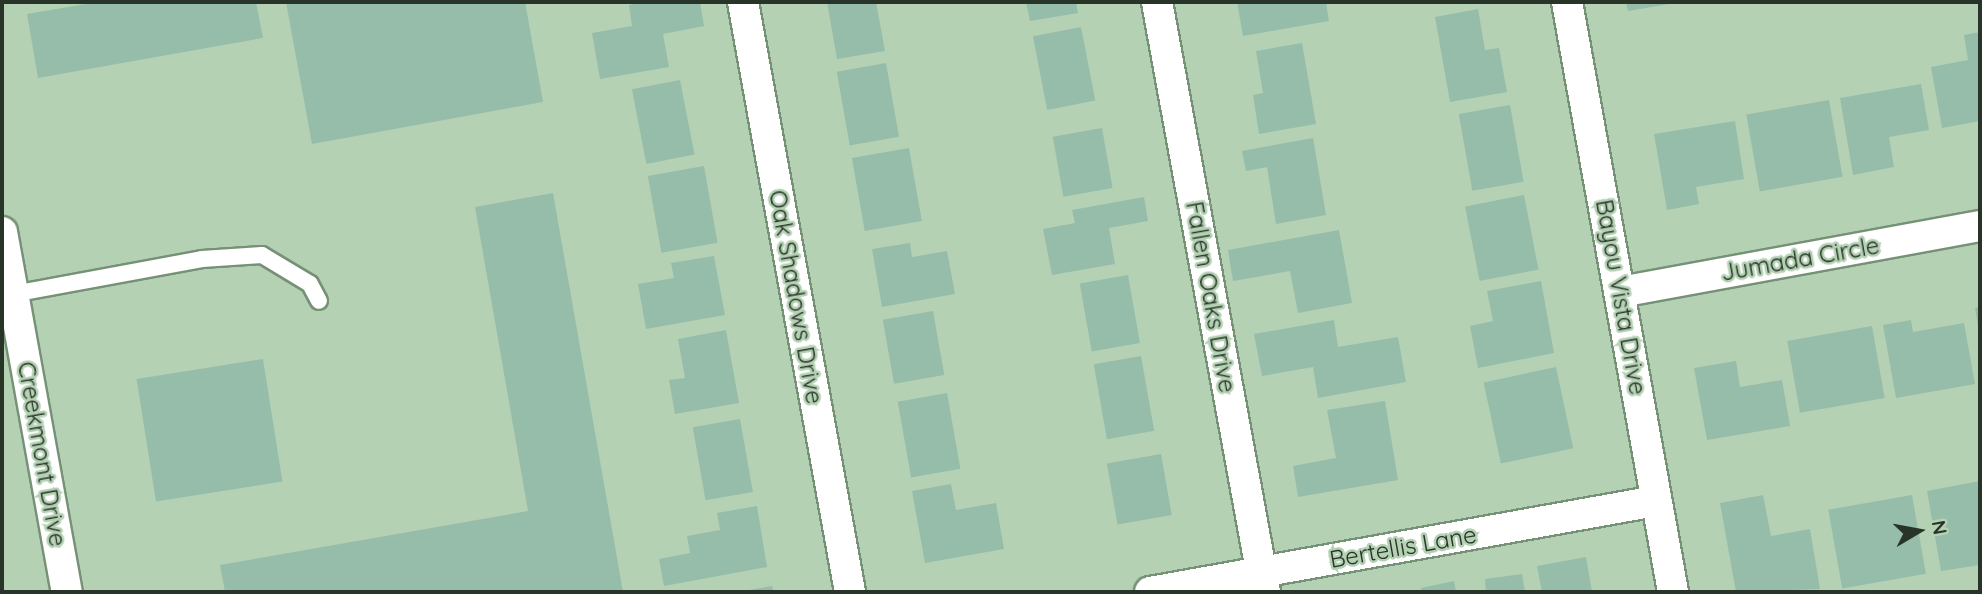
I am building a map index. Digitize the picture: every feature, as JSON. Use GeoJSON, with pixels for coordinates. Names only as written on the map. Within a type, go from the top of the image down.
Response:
{"type":"FeatureCollection","features":[{"type":"Feature","properties":{"kind":"street","name":"Oak Shadows Drive"},"geometry":{"type":"LineString","coordinates":[[743,2],[850,592]]}},
{"type":"Feature","properties":{"kind":"street","name":"Fallen Oaks Drive"},"geometry":{"type":"LineString","coordinates":[[1157,2],[1263,582]]}},
{"type":"Feature","properties":{"kind":"street","name":"Bayou Vista Drive"},"geometry":{"type":"LineString","coordinates":[[1567,2],[1673,592]]}},
{"type":"Feature","properties":{"kind":"street","name":"Jumada Circle"},"geometry":{"type":"LineString","coordinates":[[1620,292],[1980,226]]}},
{"type":"Feature","properties":{"kind":"street","name":"Creekmont Drive"},"geometry":{"type":"LineString","coordinates":[[2,232],[67,592]]}},
{"type":"Feature","properties":{"kind":"street","name":"Bertellis Lane"},"geometry":{"type":"LineString","coordinates":[[1150,592],[1263,582],[1656,501]]}},
{"type":"Feature","properties":{"kind":"lane"},"geometry":{"type":"LineString","coordinates":[[13,294],[202,259],[262,255],[310,284],[319,301]]}},
{"type":"Feature","properties":{"kind":"building"},"geometry":{"type":"Polygon","coordinates":[[[97,2],[256,2],[263,38],[38,78],[27,14],[97,2]]]}},
{"type":"Feature","properties":{"kind":"building"},"geometry":{"type":"Polygon","coordinates":[[[286,2],[525,2],[543,102],[312,144],[286,2]]]}},
{"type":"Feature","properties":{"kind":"building"},"geometry":{"type":"Polygon","coordinates":[[[645,2],[700,2],[704,26],[663,34],[669,67],[600,79],[592,33],[632,26],[629,5],[645,2]]]}},
{"type":"Feature","properties":{"kind":"building"},"geometry":{"type":"Polygon","coordinates":[[[827,2],[876,2],[885,51],[837,59],[827,2]]]}},
{"type":"Feature","properties":{"kind":"building"},"geometry":{"type":"Polygon","coordinates":[[[1026,2],[1076,2],[1078,13],[1030,21],[1026,2]]]}},
{"type":"Feature","properties":{"kind":"building"},"geometry":{"type":"Polygon","coordinates":[[[1237,2],[1326,2],[1329,21],[1243,36],[1237,2]]]}},
{"type":"Feature","properties":{"kind":"building"},"geometry":{"type":"Polygon","coordinates":[[[1626,2],[1675,2],[1675,3],[1628,11],[1626,2]]]}},
{"type":"Feature","properties":{"kind":"building"},"geometry":{"type":"Polygon","coordinates":[[[1478,9],[1485,50],[1499,48],[1507,92],[1450,102],[1435,17],[1478,9]]]}},
{"type":"Feature","properties":{"kind":"building"},"geometry":{"type":"Polygon","coordinates":[[[1081,27],[1095,101],[1047,110],[1033,36],[1081,27]]]}},
{"type":"Feature","properties":{"kind":"building"},"geometry":{"type":"Polygon","coordinates":[[[1980,32],[1980,121],[1942,128],[1931,67],[1968,60],[1964,35],[1980,32]]]}},
{"type":"Feature","properties":{"kind":"building"},"geometry":{"type":"Polygon","coordinates":[[[1302,43],[1316,124],[1259,134],[1253,95],[1263,93],[1256,51],[1302,43]]]}},
{"type":"Feature","properties":{"kind":"building"},"geometry":{"type":"Polygon","coordinates":[[[886,63],[899,137],[850,146],[837,72],[886,63]]]}},
{"type":"Feature","properties":{"kind":"building"},"geometry":{"type":"Polygon","coordinates":[[[680,80],[695,155],[646,164],[632,89],[680,80]]]}},
{"type":"Feature","properties":{"kind":"building"},"geometry":{"type":"Polygon","coordinates":[[[1921,84],[1929,130],[1889,137],[1894,167],[1853,175],[1840,98],[1921,84]]]}},
{"type":"Feature","properties":{"kind":"building"},"geometry":{"type":"Polygon","coordinates":[[[1829,100],[1843,177],[1760,191],[1746,115],[1829,100]]]}},
{"type":"Feature","properties":{"kind":"building"},"geometry":{"type":"Polygon","coordinates":[[[1510,105],[1524,182],[1472,191],[1459,114],[1510,105]]]}},
{"type":"Feature","properties":{"kind":"building"},"geometry":{"type":"Polygon","coordinates":[[[1735,121],[1744,179],[1696,187],[1699,204],[1667,210],[1654,134],[1735,121]]]}},
{"type":"Feature","properties":{"kind":"building"},"geometry":{"type":"Polygon","coordinates":[[[1102,128],[1113,188],[1063,197],[1053,137],[1102,128]]]}},
{"type":"Feature","properties":{"kind":"building"},"geometry":{"type":"Polygon","coordinates":[[[1313,138],[1326,215],[1276,224],[1267,167],[1246,171],[1242,151],[1313,138]]]}},
{"type":"Feature","properties":{"kind":"building"},"geometry":{"type":"Polygon","coordinates":[[[909,148],[922,221],[865,231],[852,158],[909,148]]]}},
{"type":"Feature","properties":{"kind":"building"},"geometry":{"type":"Polygon","coordinates":[[[704,166],[718,243],[661,253],[648,176],[704,166]]]}},
{"type":"Feature","properties":{"kind":"building"},"geometry":{"type":"Polygon","coordinates":[[[553,193],[623,592],[225,592],[220,565],[528,511],[475,207],[553,193]]]}},
{"type":"Feature","properties":{"kind":"building"},"geometry":{"type":"Polygon","coordinates":[[[1524,195],[1539,270],[1480,281],[1465,206],[1524,195]]]}},
{"type":"Feature","properties":{"kind":"building"},"geometry":{"type":"Polygon","coordinates":[[[1144,197],[1148,221],[1109,228],[1115,264],[1052,275],[1043,229],[1075,223],[1072,210],[1144,197]]]}},
{"type":"Feature","properties":{"kind":"building"},"geometry":{"type":"Polygon","coordinates":[[[1339,230],[1352,303],[1298,313],[1290,271],[1233,281],[1228,250],[1339,230]]]}},
{"type":"Feature","properties":{"kind":"building"},"geometry":{"type":"Polygon","coordinates":[[[910,243],[912,257],[947,251],[955,294],[882,307],[872,249],[910,243]]]}},
{"type":"Feature","properties":{"kind":"building"},"geometry":{"type":"Polygon","coordinates":[[[714,256],[725,315],[646,329],[638,284],[674,278],[671,263],[714,256]]]}},
{"type":"Feature","properties":{"kind":"building"},"geometry":{"type":"Polygon","coordinates":[[[1128,275],[1140,343],[1092,351],[1080,284],[1128,275]]]}},
{"type":"Feature","properties":{"kind":"building"},"geometry":{"type":"Polygon","coordinates":[[[1541,281],[1554,353],[1478,368],[1470,326],[1493,321],[1487,291],[1541,281]]]}},
{"type":"Feature","properties":{"kind":"building"},"geometry":{"type":"Polygon","coordinates":[[[1980,307],[1980,332],[1979,332],[1975,308],[1980,307]]]}},
{"type":"Feature","properties":{"kind":"building"},"geometry":{"type":"Polygon","coordinates":[[[933,311],[944,375],[894,384],[883,320],[933,311]]]}},
{"type":"Feature","properties":{"kind":"building"},"geometry":{"type":"Polygon","coordinates":[[[1334,320],[1338,347],[1398,337],[1406,382],[1318,398],[1313,367],[1262,376],[1254,334],[1334,320]]]}},
{"type":"Feature","properties":{"kind":"building"},"geometry":{"type":"Polygon","coordinates":[[[1911,320],[1913,332],[1964,323],[1975,384],[1896,398],[1883,325],[1911,320]]]}},
{"type":"Feature","properties":{"kind":"building"},"geometry":{"type":"Polygon","coordinates":[[[1872,326],[1885,398],[1800,413],[1787,341],[1872,326]]]}},
{"type":"Feature","properties":{"kind":"building"},"geometry":{"type":"Polygon","coordinates":[[[726,330],[739,403],[675,414],[669,380],[685,378],[678,339],[726,330]]]}},
{"type":"Feature","properties":{"kind":"building"},"geometry":{"type":"Polygon","coordinates":[[[1141,356],[1154,431],[1107,439],[1094,364],[1141,356]]]}},
{"type":"Feature","properties":{"kind":"building"},"geometry":{"type":"Polygon","coordinates":[[[263,359],[282,481],[156,501],[137,379],[263,359]]]}},
{"type":"Feature","properties":{"kind":"building"},"geometry":{"type":"Polygon","coordinates":[[[1736,361],[1740,387],[1782,380],[1790,426],[1707,440],[1694,368],[1736,361]]]}},
{"type":"Feature","properties":{"kind":"building"},"geometry":{"type":"Polygon","coordinates":[[[1556,367],[1573,448],[1501,464],[1484,382],[1556,367]]]}},
{"type":"Feature","properties":{"kind":"building"},"geometry":{"type":"Polygon","coordinates":[[[947,393],[960,469],[911,478],[898,402],[947,393]]]}},
{"type":"Feature","properties":{"kind":"building"},"geometry":{"type":"Polygon","coordinates":[[[1385,401],[1398,480],[1298,497],[1293,466],[1336,458],[1327,410],[1385,401]]]}},
{"type":"Feature","properties":{"kind":"building"},"geometry":{"type":"Polygon","coordinates":[[[740,419],[753,492],[706,500],[693,427],[740,419]]]}},
{"type":"Feature","properties":{"kind":"building"},"geometry":{"type":"Polygon","coordinates":[[[1161,454],[1172,515],[1118,525],[1107,464],[1161,454]]]}},
{"type":"Feature","properties":{"kind":"building"},"geometry":{"type":"Polygon","coordinates":[[[1980,481],[1980,565],[1941,571],[1927,491],[1980,481]]]}},
{"type":"Feature","properties":{"kind":"building"},"geometry":{"type":"Polygon","coordinates":[[[951,484],[956,510],[996,503],[1004,549],[925,563],[912,491],[951,484]]]}},
{"type":"Feature","properties":{"kind":"building"},"geometry":{"type":"Polygon","coordinates":[[[1763,495],[1771,536],[1810,529],[1820,589],[1736,592],[1720,503],[1763,495]]]}},
{"type":"Feature","properties":{"kind":"building"},"geometry":{"type":"Polygon","coordinates":[[[1912,495],[1926,574],[1842,589],[1828,510],[1912,495]]]}},
{"type":"Feature","properties":{"kind":"building"},"geometry":{"type":"Polygon","coordinates":[[[757,506],[767,567],[664,586],[659,559],[690,553],[687,536],[720,530],[717,513],[757,506]]]}},
{"type":"Feature","properties":{"kind":"building"},"geometry":{"type":"Polygon","coordinates":[[[1586,557],[1592,592],[1542,592],[1537,566],[1586,557]]]}},
{"type":"Feature","properties":{"kind":"building"},"geometry":{"type":"Polygon","coordinates":[[[1522,574],[1525,592],[1486,592],[1485,579],[1522,574]]]}},
{"type":"Feature","properties":{"kind":"building"},"geometry":{"type":"Polygon","coordinates":[[[1454,581],[1456,592],[1421,592],[1421,588],[1454,581]]]}},
{"type":"Feature","properties":{"kind":"building"},"geometry":{"type":"Polygon","coordinates":[[[772,586],[774,592],[743,592],[743,591],[772,586]]]}}]}
